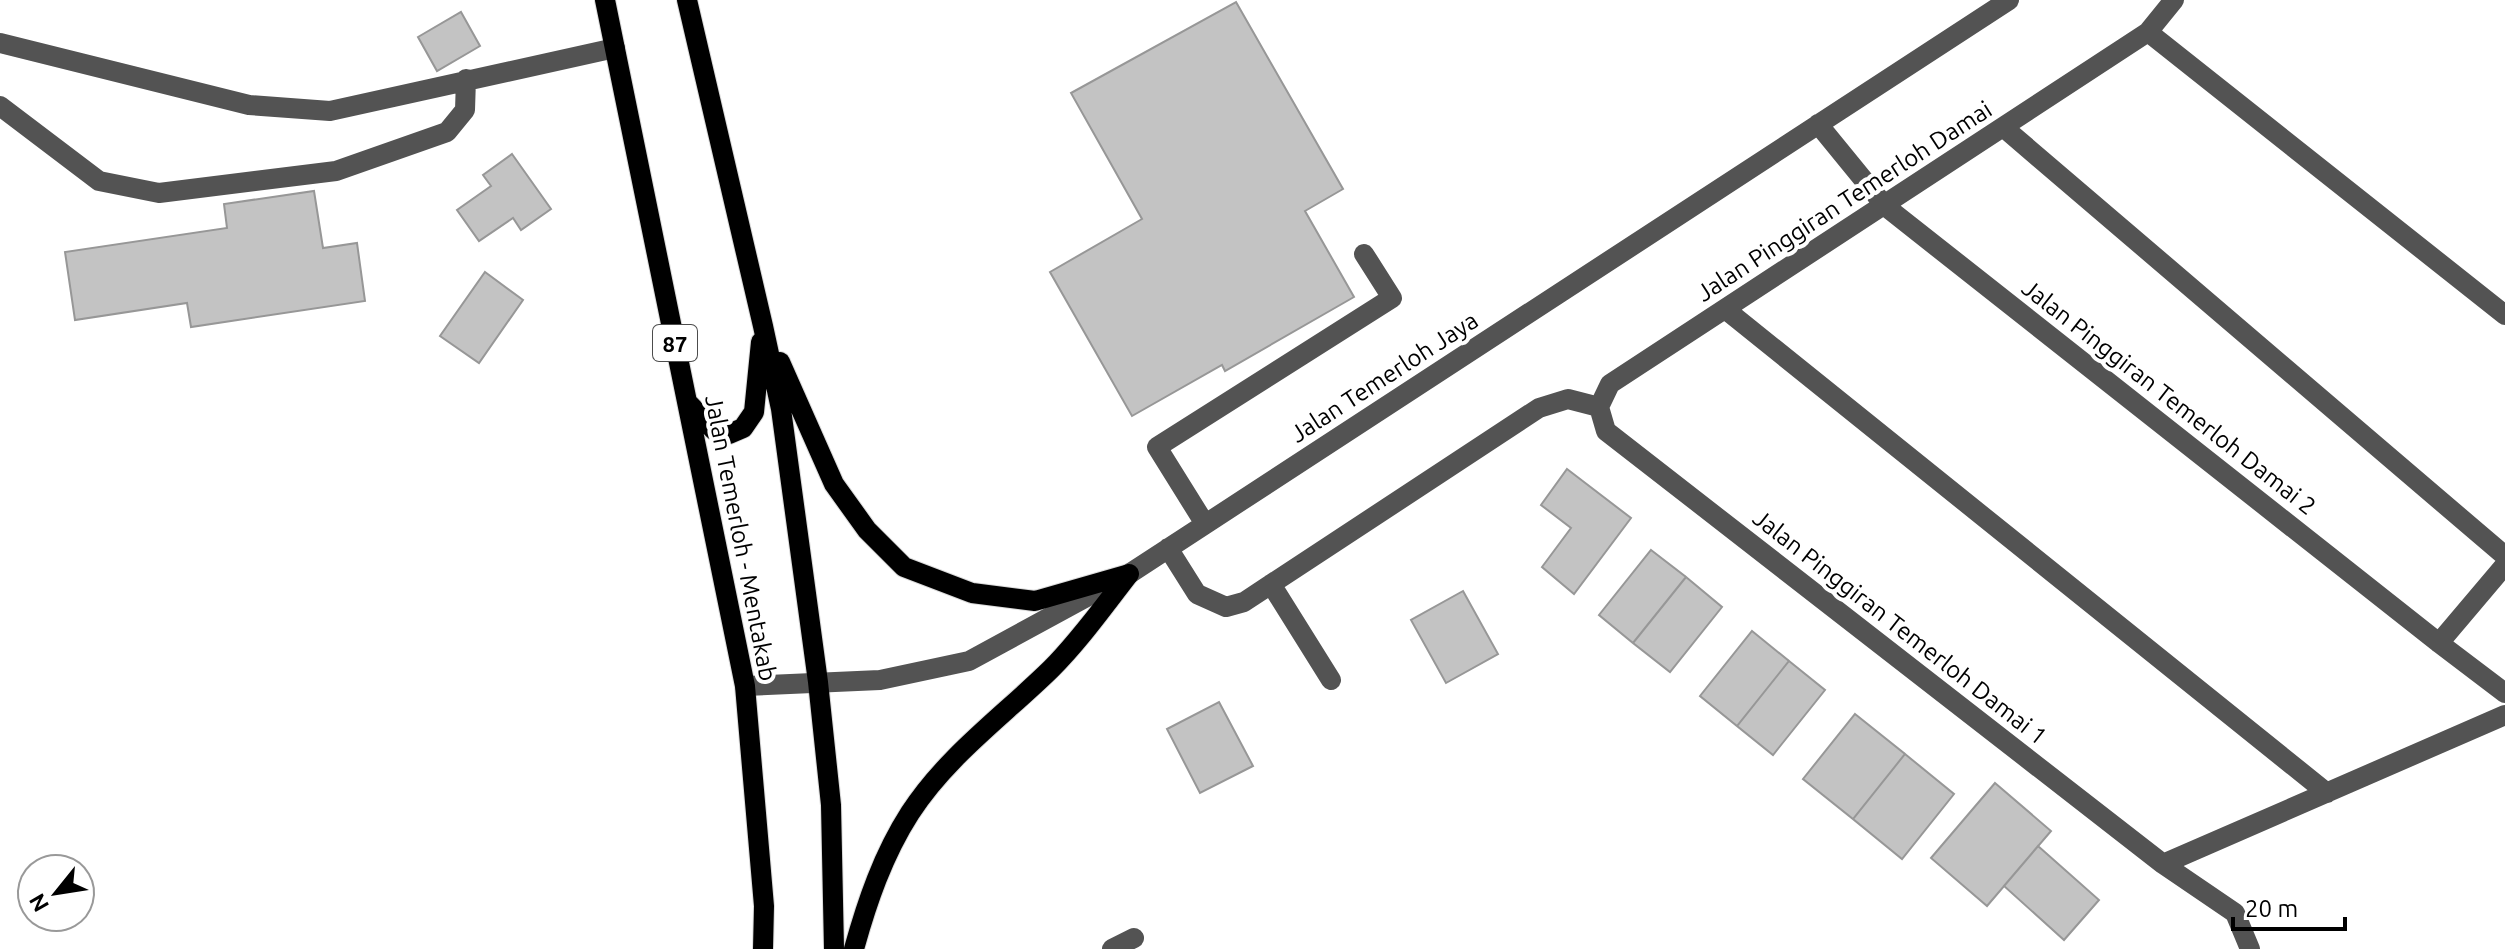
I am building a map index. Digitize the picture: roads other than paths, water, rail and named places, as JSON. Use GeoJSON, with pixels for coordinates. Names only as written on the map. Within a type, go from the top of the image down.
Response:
{"type":"FeatureCollection","features":[{"type":"Feature","properties":{"kind":"main road","name":"Jalan Temerloh - Mentakab"},"geometry":{"type":"LineString","coordinates":[[605,0],[745,686],[764,906],[763,949]]}},
{"type":"Feature","properties":{"kind":"main road","name":"Jalan Temerloh - Mentakab"},"geometry":{"type":"LineString","coordinates":[[687,0],[781,409],[818,682],[831,805],[834,949]]}},
{"type":"Feature","properties":{"kind":"main road"},"geometry":{"type":"LineString","coordinates":[[687,402],[714,430],[729,434],[743,428],[754,412],[763,326]]}},
{"type":"Feature","properties":{"kind":"main road"},"geometry":{"type":"LineString","coordinates":[[763,326],[834,484],[867,530],[904,567],[972,593],[1035,601],[1129,574]]}},
{"type":"Feature","properties":{"kind":"main road"},"geometry":{"type":"LineString","coordinates":[[854,949],[869,893],[909,815],[934,780],[1053,667],[1091,625],[1129,574]]}},
{"type":"Feature","properties":{"kind":"street","name":"Jalan Temerloh Jaya"},"geometry":{"type":"LineString","coordinates":[[745,686],[880,680],[969,661],[1129,574],[2009,0]]}},
{"type":"Feature","properties":{"kind":"street","name":"Jalan Pinggiran Temerloh Damai"},"geometry":{"type":"LineString","coordinates":[[1599,407],[1610,384],[2148,32],[2174,0]]}},
{"type":"Feature","properties":{"kind":"street"},"geometry":{"type":"LineString","coordinates":[[2148,32],[2505,315]]}},
{"type":"Feature","properties":{"kind":"street"},"geometry":{"type":"LineString","coordinates":[[0,43],[249,105],[330,111],[615,48]]}},
{"type":"Feature","properties":{"kind":"street"},"geometry":{"type":"LineString","coordinates":[[0,106],[99,181],[159,193],[336,171],[447,132],[465,110],[466,79]]}},
{"type":"Feature","properties":{"kind":"street","name":"Jalan Pinggiran Temerloh Damai 2"},"geometry":{"type":"LineString","coordinates":[[1818,124],[1885,206],[2505,693]]}},
{"type":"Feature","properties":{"kind":"street"},"geometry":{"type":"LineString","coordinates":[[2003,127],[2505,556]]}},
{"type":"Feature","properties":{"kind":"street"},"geometry":{"type":"LineString","coordinates":[[1205,524],[1157,447],[1392,298],[1364,254]]}},
{"type":"Feature","properties":{"kind":"street"},"geometry":{"type":"LineString","coordinates":[[1725,309],[2327,793]]}},
{"type":"Feature","properties":{"kind":"street"},"geometry":{"type":"LineString","coordinates":[[1168,548],[1197,594],[1226,607],[1244,602],[1539,408],[1568,399],[1599,407]]}},
{"type":"Feature","properties":{"kind":"street","name":"Jalan Pinggiran Temerloh Damai 1"},"geometry":{"type":"LineString","coordinates":[[1599,407],[1606,431],[2163,864],[2235,913],[2250,949]]}},
{"type":"Feature","properties":{"kind":"street"},"geometry":{"type":"LineString","coordinates":[[2439,643],[2505,565]]}},
{"type":"Feature","properties":{"kind":"street"},"geometry":{"type":"LineString","coordinates":[[1271,584],[1331,680]]}},
{"type":"Feature","properties":{"kind":"street"},"geometry":{"type":"LineString","coordinates":[[2163,864],[2505,715]]}},
{"type":"Feature","properties":{"kind":"street"},"geometry":{"type":"LineString","coordinates":[[1112,949],[1134,938]]}}]}
